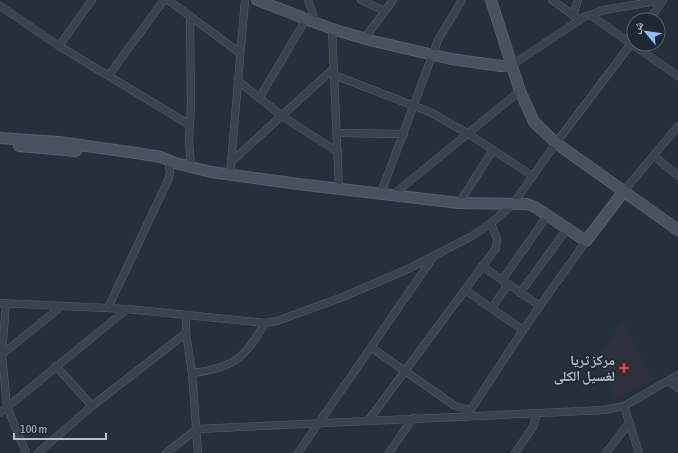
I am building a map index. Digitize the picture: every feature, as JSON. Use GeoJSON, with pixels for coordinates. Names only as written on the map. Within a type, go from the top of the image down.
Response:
{"type":"FeatureCollection","features":[{"type":"Feature","properties":{"kind":"street"},"geometry":{"type":"LineString","coordinates":[[59,46],[92,0]]}},
{"type":"Feature","properties":{"kind":"street"},"geometry":{"type":"LineString","coordinates":[[109,75],[164,0]]}},
{"type":"Feature","properties":{"kind":"street"},"geometry":{"type":"LineString","coordinates":[[168,0],[240,53]]}},
{"type":"Feature","properties":{"kind":"street"},"geometry":{"type":"LineString","coordinates":[[230,175],[245,0]]}},
{"type":"Feature","properties":{"kind":"street"},"geometry":{"type":"LineString","coordinates":[[308,0],[316,23]]}},
{"type":"Feature","properties":{"kind":"street"},"geometry":{"type":"LineString","coordinates":[[361,0],[384,11]]}},
{"type":"Feature","properties":{"kind":"street"},"geometry":{"type":"LineString","coordinates":[[364,39],[392,0]]}},
{"type":"Feature","properties":{"kind":"street"},"geometry":{"type":"LineString","coordinates":[[381,193],[438,40],[462,0]]}},
{"type":"Feature","properties":{"kind":"street"},"geometry":{"type":"LineString","coordinates":[[491,0],[520,91],[534,122],[556,143],[678,230]]}},
{"type":"Feature","properties":{"kind":"street"},"geometry":{"type":"LineString","coordinates":[[552,0],[580,20]]}},
{"type":"Feature","properties":{"kind":"street"},"geometry":{"type":"LineString","coordinates":[[573,15],[578,0]]}},
{"type":"Feature","properties":{"kind":"street"},"geometry":{"type":"LineString","coordinates":[[261,1],[332,29],[364,39],[432,55],[501,66],[512,65],[580,20],[604,10],[663,0],[655,12]]}},
{"type":"Feature","properties":{"kind":"street"},"geometry":{"type":"LineString","coordinates":[[0,6],[59,46],[190,125]]}},
{"type":"Feature","properties":{"kind":"street"},"geometry":{"type":"LineString","coordinates":[[590,15],[626,38]]}},
{"type":"Feature","properties":{"kind":"street"},"geometry":{"type":"LineString","coordinates":[[190,16],[191,167]]}},
{"type":"Feature","properties":{"kind":"street"},"geometry":{"type":"LineString","coordinates":[[260,97],[306,19]]}},
{"type":"Feature","properties":{"kind":"street"},"geometry":{"type":"LineString","coordinates":[[332,29],[338,133],[339,189]]}},
{"type":"Feature","properties":{"kind":"street"},"geometry":{"type":"LineString","coordinates":[[26,453],[7,407],[1,355],[3,303],[127,309],[265,323],[277,321],[343,297],[434,256],[491,223],[513,204],[556,143],[626,50]]}},
{"type":"Feature","properties":{"kind":"street"},"geometry":{"type":"LineString","coordinates":[[646,52],[678,76]]}},
{"type":"Feature","properties":{"kind":"street"},"geometry":{"type":"LineString","coordinates":[[334,72],[430,112],[467,133],[533,176]]}},
{"type":"Feature","properties":{"kind":"street"},"geometry":{"type":"LineString","coordinates":[[231,162],[334,72]]}},
{"type":"Feature","properties":{"kind":"street"},"geometry":{"type":"LineString","coordinates":[[238,81],[282,116],[338,152]]}},
{"type":"Feature","properties":{"kind":"street"},"geometry":{"type":"LineString","coordinates":[[394,194],[520,91]]}},
{"type":"Feature","properties":{"kind":"street"},"geometry":{"type":"LineString","coordinates":[[466,417],[523,330],[586,241],[624,191],[678,126]]}},
{"type":"Feature","properties":{"kind":"street"},"geometry":{"type":"LineString","coordinates":[[338,133],[404,134]]}},
{"type":"Feature","properties":{"kind":"street"},"geometry":{"type":"LineString","coordinates":[[0,138],[60,142],[171,162],[230,175],[339,189],[394,194],[459,203],[530,205],[586,241]]}},
{"type":"Feature","properties":{"kind":"street"},"geometry":{"type":"LineString","coordinates":[[0,145],[73,151],[171,162]]}},
{"type":"Feature","properties":{"kind":"street"},"geometry":{"type":"LineString","coordinates":[[459,203],[493,150]]}},
{"type":"Feature","properties":{"kind":"street"},"geometry":{"type":"LineString","coordinates":[[654,156],[678,176]]}},
{"type":"Feature","properties":{"kind":"street"},"geometry":{"type":"LineString","coordinates":[[108,308],[169,178],[171,162]]}},
{"type":"Feature","properties":{"kind":"street"},"geometry":{"type":"LineString","coordinates":[[492,308],[505,282],[548,216]]}},
{"type":"Feature","properties":{"kind":"street"},"geometry":{"type":"LineString","coordinates":[[368,421],[465,290],[497,243],[491,223]]}},
{"type":"Feature","properties":{"kind":"street"},"geometry":{"type":"LineString","coordinates":[[520,293],[567,229]]}},
{"type":"Feature","properties":{"kind":"street"},"geometry":{"type":"LineString","coordinates":[[298,453],[372,348],[434,256]]}},
{"type":"Feature","properties":{"kind":"street"},"geometry":{"type":"LineString","coordinates":[[482,266],[540,306]]}},
{"type":"Feature","properties":{"kind":"street"},"geometry":{"type":"LineString","coordinates":[[465,290],[523,330]]}},
{"type":"Feature","properties":{"kind":"street"},"geometry":{"type":"LineString","coordinates":[[1,355],[62,306]]}},
{"type":"Feature","properties":{"kind":"street"},"geometry":{"type":"LineString","coordinates":[[0,413],[127,309]]}},
{"type":"Feature","properties":{"kind":"street"},"geometry":{"type":"LineString","coordinates":[[186,315],[186,333],[192,373],[198,453]]}},
{"type":"Feature","properties":{"kind":"street"},"geometry":{"type":"LineString","coordinates":[[192,373],[225,367],[237,360],[252,345],[265,323]]}},
{"type":"Feature","properties":{"kind":"street"},"geometry":{"type":"LineString","coordinates":[[38,453],[92,406],[186,333]]}},
{"type":"Feature","properties":{"kind":"street"},"geometry":{"type":"LineString","coordinates":[[372,348],[455,406],[470,410]]}},
{"type":"Feature","properties":{"kind":"street"},"geometry":{"type":"LineString","coordinates":[[56,366],[92,406]]}},
{"type":"Feature","properties":{"kind":"street"},"geometry":{"type":"LineString","coordinates":[[166,453],[196,429],[319,422],[605,410],[624,406],[678,375]]}},
{"type":"Feature","properties":{"kind":"street"},"geometry":{"type":"LineString","coordinates":[[668,381],[678,388]]}},
{"type":"Feature","properties":{"kind":"street"},"geometry":{"type":"LineString","coordinates":[[624,406],[639,453]]}},
{"type":"Feature","properties":{"kind":"street"},"geometry":{"type":"LineString","coordinates":[[515,453],[533,427],[537,414]]}},
{"type":"Feature","properties":{"kind":"street"},"geometry":{"type":"LineString","coordinates":[[391,452],[413,418]]}},
{"type":"Feature","properties":{"kind":"street"},"geometry":{"type":"LineString","coordinates":[[606,453],[629,423]]}},
{"type":"Feature","properties":{"kind":"shaded area","name":"مركز ثريا لغسيل الكلى"},"geometry":{"type":"Polygon","coordinates":[[[623,321],[652,380],[614,400],[599,356],[623,321]]]}},
{"type":"Feature","properties":{"kind":"place","name":"مركز ثريا لغسيل الكلى"},"geometry":{"type":"Point","coordinates":[624,368]}}]}
